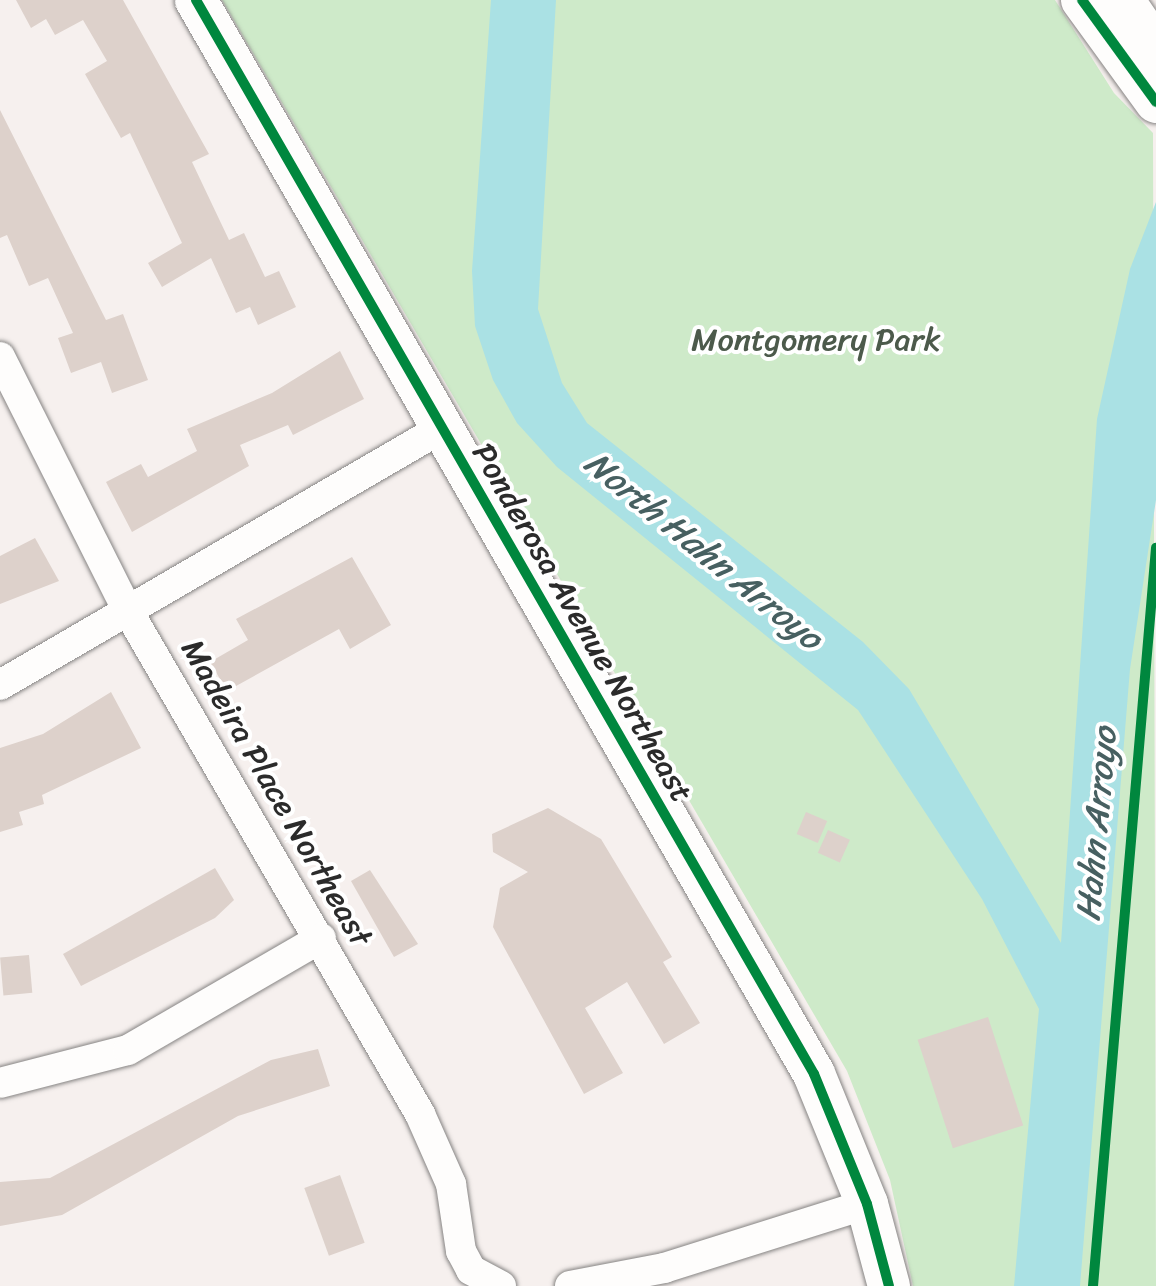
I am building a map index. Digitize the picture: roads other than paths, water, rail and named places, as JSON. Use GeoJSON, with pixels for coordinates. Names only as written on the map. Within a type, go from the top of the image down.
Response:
{"type":"FeatureCollection","features":[{"type":"Feature","properties":{"kind":"street","name":"Ponderosa Avenue Northeast"},"geometry":{"type":"LineString","coordinates":[[196,0],[814,1074],[867,1204],[889,1286]]}},
{"type":"Feature","properties":{"kind":"street"},"geometry":{"type":"LineString","coordinates":[[1082,0],[1156,102]]}},
{"type":"Feature","properties":{"kind":"street"},"geometry":{"type":"LineString","coordinates":[[1123,0],[1156,48]]}},
{"type":"Feature","properties":{"kind":"street","name":"Madeira Place Northeast"},"geometry":{"type":"LineString","coordinates":[[0,358],[128,611],[321,938],[442,1157],[472,1270],[501,1286]]}},
{"type":"Feature","properties":{"kind":"street"},"geometry":{"type":"LineString","coordinates":[[0,684],[442,428]]}},
{"type":"Feature","properties":{"kind":"street"},"geometry":{"type":"LineString","coordinates":[[0,1083],[128,1050],[321,938]]}},
{"type":"Feature","properties":{"kind":"street"},"geometry":{"type":"LineString","coordinates":[[570,1286],[664,1268],[867,1204]]}},
{"type":"Feature","properties":{"kind":"water"},"geometry":{"type":"Polygon","coordinates":[[[491,0],[556,0],[538,309],[562,383],[587,423],[863,642],[909,689],[1061,943],[1097,419],[1130,269],[1156,202],[1156,500],[1130,669],[1080,1286],[1014,1286],[1039,1009],[982,899],[858,710],[557,467],[517,423],[493,380],[475,326],[472,271],[491,0]]]}},
{"type":"Feature","properties":{"kind":"park label","name":"Montgomery Park"},"geometry":{"type":"Point","coordinates":[816,340]}},
{"type":"Feature","properties":{"kind":"water label","name":"North Hahn Arroyo"},"geometry":{"type":"Point","coordinates":[704,550]}},
{"type":"Feature","properties":{"kind":"water label","name":"Hahn Arroyo"},"geometry":{"type":"Point","coordinates":[1096,824]}}]}
